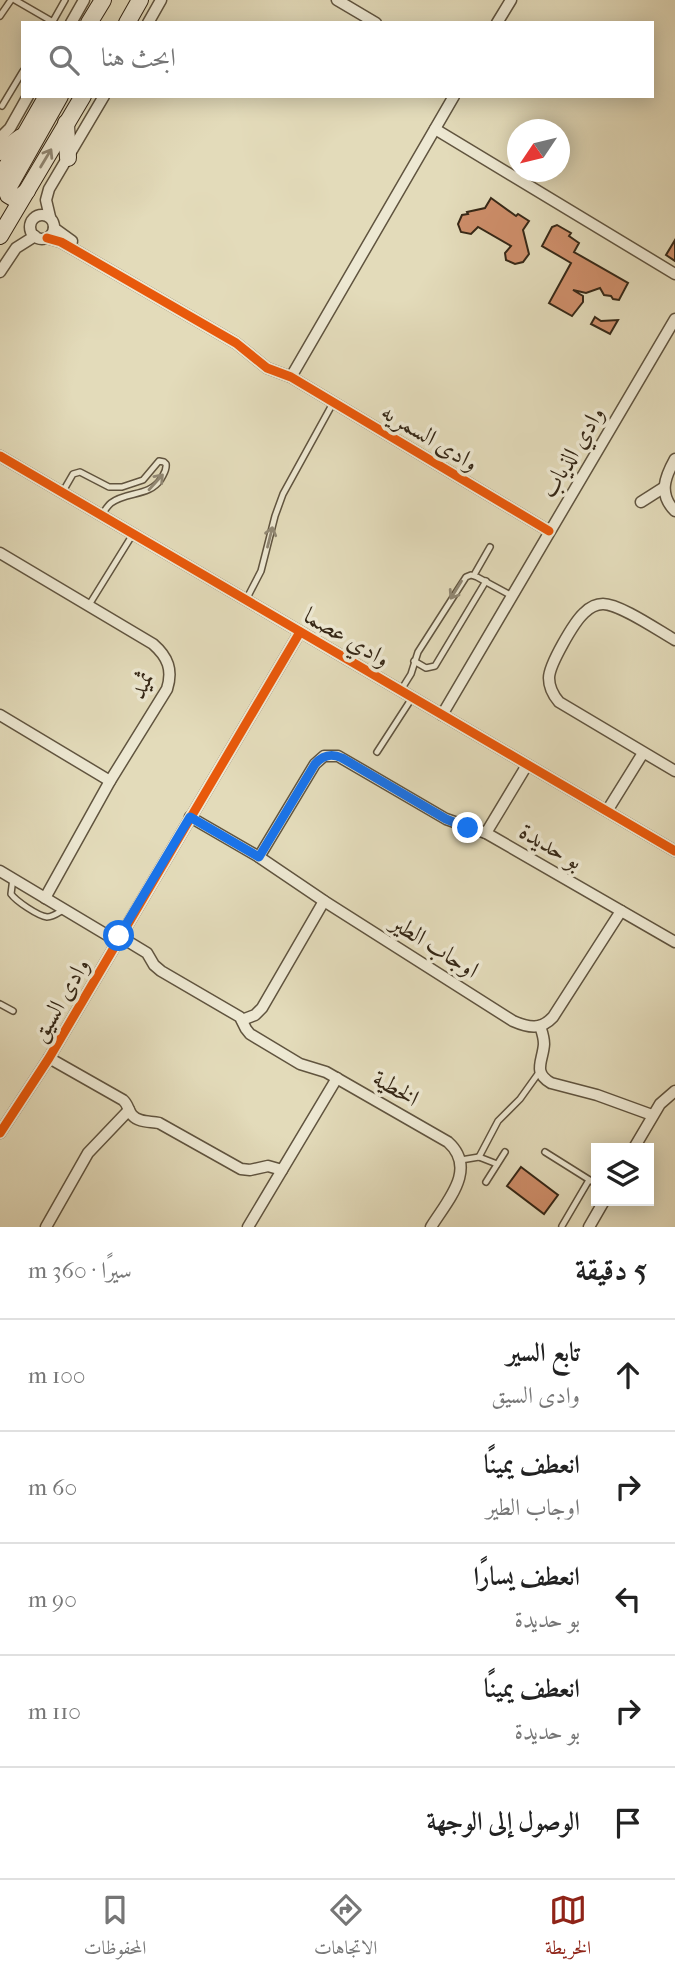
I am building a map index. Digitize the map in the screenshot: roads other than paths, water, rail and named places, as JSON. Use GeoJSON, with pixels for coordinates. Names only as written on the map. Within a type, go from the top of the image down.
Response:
{"type":"FeatureCollection","features":[{"type":"Feature","properties":{"kind":"street"},"geometry":{"type":"LineString","coordinates":[[72,21],[84,0]]}},
{"type":"Feature","properties":{"kind":"street"},"geometry":{"type":"LineString","coordinates":[[90,21],[103,0]]}},
{"type":"Feature","properties":{"kind":"street"},"geometry":{"type":"LineString","coordinates":[[128,21],[140,0]]}},
{"type":"Feature","properties":{"kind":"street"},"geometry":{"type":"LineString","coordinates":[[150,21],[161,0]]}},
{"type":"Feature","properties":{"kind":"street"},"geometry":{"type":"LineString","coordinates":[[337,0],[373,21]]}},
{"type":"Feature","properties":{"kind":"street"},"geometry":{"type":"LineString","coordinates":[[499,21],[511,0]]}},
{"type":"Feature","properties":{"kind":"street"},"geometry":{"type":"LineString","coordinates":[[0,138],[10,128],[27,98]]}},
{"type":"Feature","properties":{"kind":"street"},"geometry":{"type":"LineString","coordinates":[[0,178],[46,98]]}},
{"type":"Feature","properties":{"kind":"street"},"geometry":{"type":"LineString","coordinates":[[26,191],[18,198],[13,198],[8,195],[7,190],[59,98]]}},
{"type":"Feature","properties":{"kind":"street"},"geometry":{"type":"LineString","coordinates":[[0,236],[6,221],[82,98]]}},
{"type":"Feature","properties":{"kind":"street"},"geometry":{"type":"LineString","coordinates":[[50,217],[37,215],[31,221],[30,229],[35,236],[47,238],[53,232],[52,220],[46,206],[47,195],[103,98]]}},
{"type":"Feature","properties":{"kind":"street"},"geometry":{"type":"LineString","coordinates":[[291,377],[453,98]]}},
{"type":"Feature","properties":{"kind":"street"},"geometry":{"type":"LineString","coordinates":[[66,123],[68,158]]}},
{"type":"Feature","properties":{"kind":"street"},"geometry":{"type":"LineString","coordinates":[[435,129],[675,274]]}},
{"type":"Feature","properties":{"kind":"street"},"geometry":{"type":"LineString","coordinates":[[0,152],[26,133]]}},
{"type":"Feature","properties":{"kind":"street","name":"وادى السمريه"},"geometry":{"type":"LineString","coordinates":[[54,228],[68,239],[232,334],[283,368],[291,377]]}},
{"type":"Feature","properties":{"kind":"street"},"geometry":{"type":"LineString","coordinates":[[0,272],[16,248],[35,236]]}},
{"type":"Feature","properties":{"kind":"street","name":"وادى السمريه"},"geometry":{"type":"LineString","coordinates":[[47,238],[61,242],[236,344],[267,368],[291,377],[549,531]]}},
{"type":"Feature","properties":{"kind":"street","name":"وادي الذياب"},"geometry":{"type":"LineString","coordinates":[[442,715],[675,319]]}},
{"type":"Feature","properties":{"kind":"street","name":"وادي عصما"},"geometry":{"type":"LineString","coordinates":[[0,456],[675,851]]}},
{"type":"Feature","properties":{"kind":"street"},"geometry":{"type":"LineString","coordinates":[[675,459],[665,476],[663,488],[666,499],[675,511]]}},
{"type":"Feature","properties":{"kind":"street"},"geometry":{"type":"LineString","coordinates":[[641,502],[663,488]]}},
{"type":"Feature","properties":{"kind":"street","name":"ثميد"},"geometry":{"type":"LineString","coordinates":[[0,553],[153,644],[167,659],[170,672],[167,689],[110,781],[46,898]]}},
{"type":"Feature","properties":{"kind":"street"},"geometry":{"type":"LineString","coordinates":[[675,640],[620,609],[603,604],[594,606],[580,616],[550,668],[550,686],[559,702],[675,771]]}},
{"type":"Feature","properties":{"kind":"street","name":"وادى السيق"},"geometry":{"type":"LineString","coordinates":[[0,1133],[49,1058],[300,632]]}},
{"type":"Feature","properties":{"kind":"street"},"geometry":{"type":"LineString","coordinates":[[0,715],[110,781]]}},
{"type":"Feature","properties":{"kind":"street"},"geometry":{"type":"LineString","coordinates":[[607,811],[643,753]]}},
{"type":"Feature","properties":{"kind":"street","name":"بو حديدة"},"geometry":{"type":"LineString","coordinates":[[259,857],[315,764],[328,755],[342,758],[446,819],[486,833],[675,942]]}},
{"type":"Feature","properties":{"kind":"street"},"geometry":{"type":"LineString","coordinates":[[486,833],[527,765]]}},
{"type":"Feature","properties":{"kind":"street","name":"اوجاب الطير"},"geometry":{"type":"LineString","coordinates":[[190,817],[259,857],[513,1021],[532,1027],[540,1026]]}},
{"type":"Feature","properties":{"kind":"street","name":"الخطية"},"geometry":{"type":"LineString","coordinates":[[0,872],[147,953],[161,971],[237,1015],[250,1034],[300,1064],[322,1070],[337,1078],[449,1142],[461,1160]]}},
{"type":"Feature","properties":{"kind":"street"},"geometry":{"type":"LineString","coordinates":[[242,1020],[256,1015],[262,1008],[324,901]]}},
{"type":"Feature","properties":{"kind":"street"},"geometry":{"type":"LineString","coordinates":[[621,911],[558,1011],[547,1024],[540,1026],[544,1043],[540,1071],[551,1083],[597,1095],[653,1115]]}},
{"type":"Feature","properties":{"kind":"street"},"geometry":{"type":"LineString","coordinates":[[49,1058],[123,1100],[132,1115],[141,1121],[159,1123],[241,1169],[268,1166],[282,1170]]}},
{"type":"Feature","properties":{"kind":"street"},"geometry":{"type":"LineString","coordinates":[[248,1227],[337,1078]]}},
{"type":"Feature","properties":{"kind":"street"},"geometry":{"type":"LineString","coordinates":[[637,1143],[660,1104],[675,1091]]}},
{"type":"Feature","properties":{"kind":"street"},"geometry":{"type":"LineString","coordinates":[[46,1227],[88,1153],[129,1110]]}},
{"type":"Feature","properties":{"kind":"street"},"geometry":{"type":"LineString","coordinates":[[431,1227],[459,1181],[461,1160]]}},
{"type":"Feature","properties":{"kind":"street"},"geometry":{"type":"LineString","coordinates":[[589,1227],[601,1206]]}},
{"type":"Feature","properties":{"kind":"lane"},"geometry":{"type":"LineString","coordinates":[[0,16],[13,0],[50,21]]}},
{"type":"Feature","properties":{"kind":"lane"},"geometry":{"type":"LineString","coordinates":[[53,21],[65,0]]}},
{"type":"Feature","properties":{"kind":"lane"},"geometry":{"type":"LineString","coordinates":[[17,115],[1,105],[21,74]]}},
{"type":"Feature","properties":{"kind":"lane"},"geometry":{"type":"LineString","coordinates":[[246,600],[261,571],[275,516],[284,494],[334,402]]}},
{"type":"Feature","properties":{"kind":"lane"},"geometry":{"type":"LineString","coordinates":[[62,493],[76,472],[83,472],[103,485],[115,488],[143,480],[159,461],[166,464],[167,469],[154,487],[146,492],[115,500],[102,516]]}},
{"type":"Feature","properties":{"kind":"lane"},"geometry":{"type":"LineString","coordinates":[[89,605],[133,534]]}},
{"type":"Feature","properties":{"kind":"lane"},"geometry":{"type":"LineString","coordinates":[[474,576],[490,547]]}},
{"type":"Feature","properties":{"kind":"lane"},"geometry":{"type":"LineString","coordinates":[[400,691],[411,674],[418,652],[463,579],[474,576],[512,596]]}},
{"type":"Feature","properties":{"kind":"lane"},"geometry":{"type":"LineString","coordinates":[[414,661],[429,668],[437,664],[486,582]]}},
{"type":"Feature","properties":{"kind":"lane"},"geometry":{"type":"LineString","coordinates":[[377,752],[412,698]]}},
{"type":"Feature","properties":{"kind":"lane"},"geometry":{"type":"LineString","coordinates":[[13,878],[10,892],[12,897],[40,915],[52,916],[64,909]]}},
{"type":"Feature","properties":{"kind":"lane"},"geometry":{"type":"LineString","coordinates":[[0,1004],[13,1011]]}},
{"type":"Feature","properties":{"kind":"lane"},"geometry":{"type":"LineString","coordinates":[[479,1157],[494,1125],[520,1099],[540,1071]]}},
{"type":"Feature","properties":{"kind":"lane"},"geometry":{"type":"LineString","coordinates":[[486,1182],[505,1152]]}},
{"type":"Feature","properties":{"kind":"lane"},"geometry":{"type":"LineString","coordinates":[[545,1152],[589,1180],[562,1226]]}},
{"type":"Feature","properties":{"kind":"lane"},"geometry":{"type":"LineString","coordinates":[[461,1160],[479,1157],[497,1164]]}}]}
